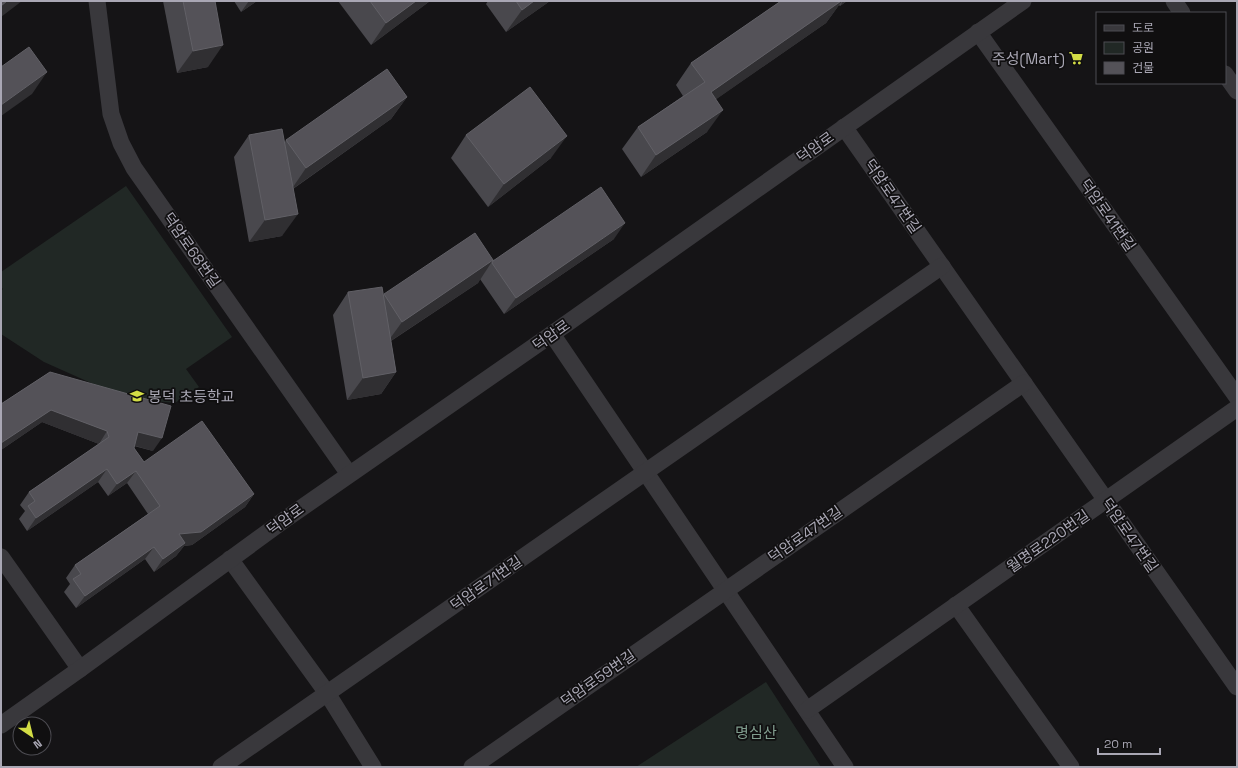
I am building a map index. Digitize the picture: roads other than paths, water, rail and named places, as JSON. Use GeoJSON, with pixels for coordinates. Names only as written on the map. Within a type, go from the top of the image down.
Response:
{"type":"FeatureCollection","features":[{"type":"Feature","properties":{"kind":"street","name":"덕암로68번길"},"geometry":{"type":"LineString","coordinates":[[97,1],[110,114],[121,142],[134,168],[349,474]]}},
{"type":"Feature","properties":{"kind":"street","name":"덕암로"},"geometry":{"type":"LineString","coordinates":[[1,725],[349,474],[552,334],[1023,1]]}},
{"type":"Feature","properties":{"kind":"street"},"geometry":{"type":"LineString","coordinates":[[1174,1],[1181,12]]}},
{"type":"Feature","properties":{"kind":"street","name":"덕암로41번길"},"geometry":{"type":"LineString","coordinates":[[978,32],[1237,397]]}},
{"type":"Feature","properties":{"kind":"street"},"geometry":{"type":"LineString","coordinates":[[1226,75],[1237,91]]}},
{"type":"Feature","properties":{"kind":"street","name":"덕암로47번길"},"geometry":{"type":"LineString","coordinates":[[844,127],[1237,687]]}},
{"type":"Feature","properties":{"kind":"street"},"geometry":{"type":"LineString","coordinates":[[645,473],[942,266]]}},
{"type":"Feature","properties":{"kind":"street"},"geometry":{"type":"LineString","coordinates":[[552,334],[845,767]]}},
{"type":"Feature","properties":{"kind":"street","name":"덕암로47번길"},"geometry":{"type":"LineString","coordinates":[[725,590],[1024,383]]}},
{"type":"Feature","properties":{"kind":"street","name":"월명로220번길"},"geometry":{"type":"LineString","coordinates":[[807,710],[1237,408]]}},
{"type":"Feature","properties":{"kind":"street","name":"덕암로71번길"},"geometry":{"type":"LineString","coordinates":[[221,767],[645,473]]}},
{"type":"Feature","properties":{"kind":"street"},"geometry":{"type":"LineString","coordinates":[[1,557],[80,669]]}},
{"type":"Feature","properties":{"kind":"street"},"geometry":{"type":"LineString","coordinates":[[230,559],[327,693],[373,767]]}},
{"type":"Feature","properties":{"kind":"street","name":"덕암로59번길"},"geometry":{"type":"LineString","coordinates":[[472,767],[725,590]]}},
{"type":"Feature","properties":{"kind":"street"},"geometry":{"type":"LineString","coordinates":[[956,605],[1071,767]]}},
{"type":"Feature","properties":{"kind":"place","name":"주성(Mart)"},"geometry":{"type":"Point","coordinates":[1076,58]}},
{"type":"Feature","properties":{"kind":"place","name":"봉덕 초등학교"},"geometry":{"type":"Point","coordinates":[137,396]}},
{"type":"Feature","properties":{"kind":"park label","name":"명심산"},"geometry":{"type":"Point","coordinates":[756,732]}}]}
